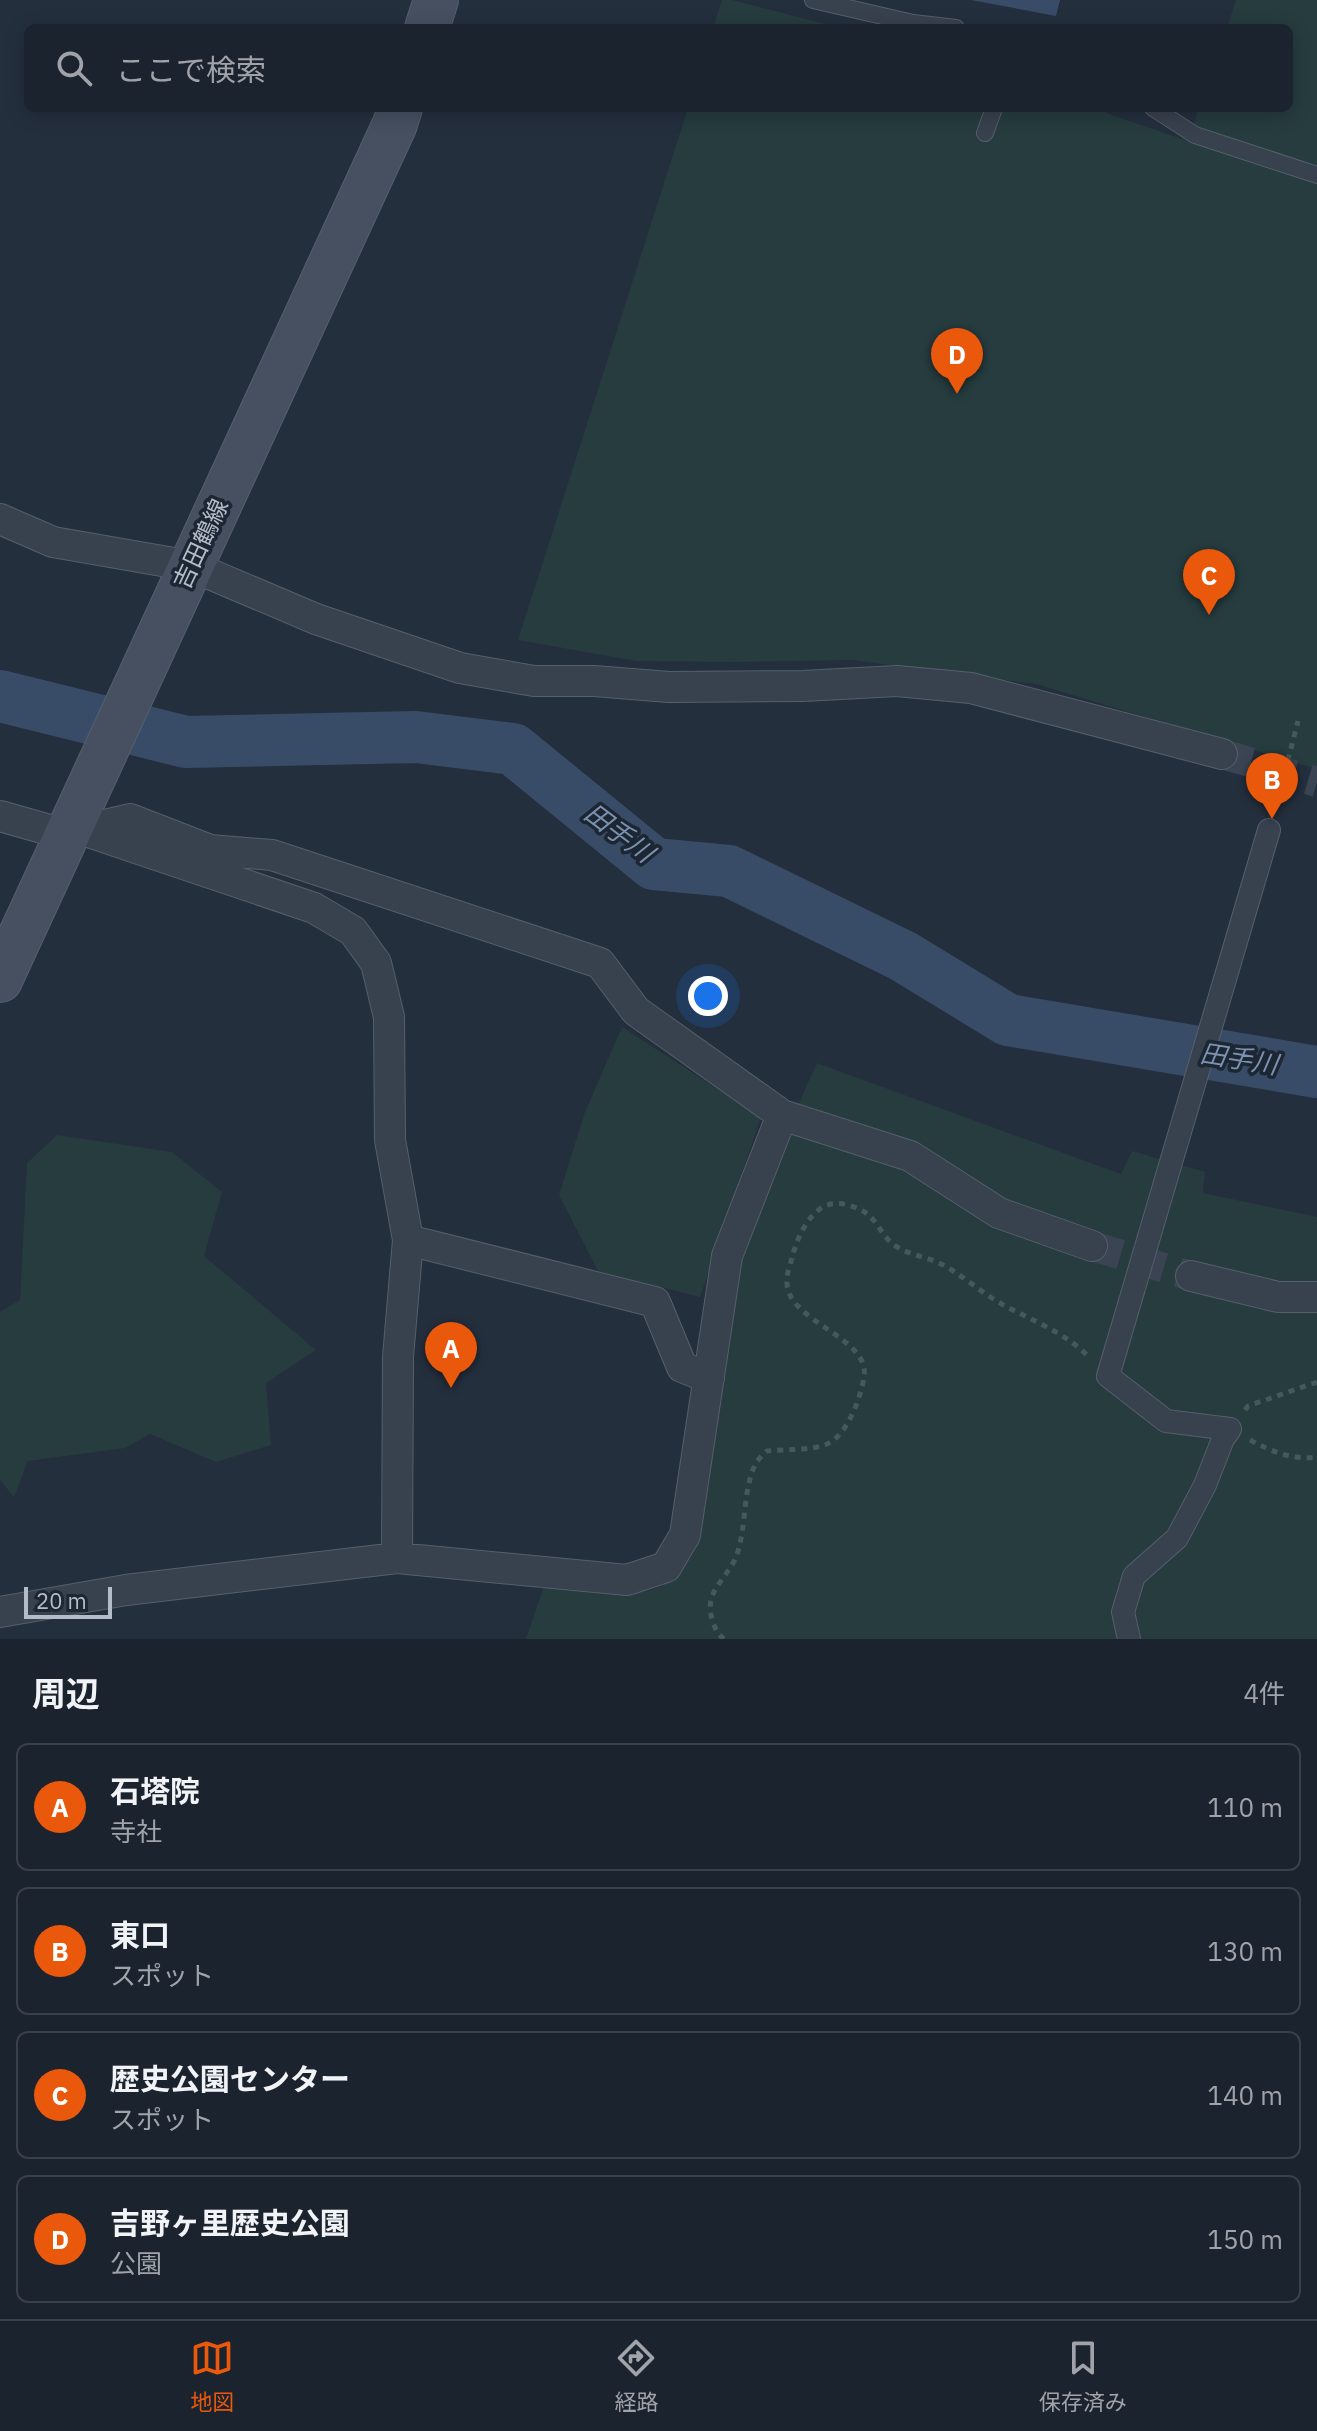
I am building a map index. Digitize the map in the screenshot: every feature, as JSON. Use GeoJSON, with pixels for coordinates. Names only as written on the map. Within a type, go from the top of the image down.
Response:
{"type":"FeatureCollection","features":[{"type":"Feature","properties":{"kind":"main road"},"geometry":{"type":"LineString","coordinates":[[428,24],[436,0]]}},
{"type":"Feature","properties":{"kind":"main road","name":"吉田鶴線"},"geometry":{"type":"LineString","coordinates":[[0,980],[75,832],[191,566],[399,112]]}},
{"type":"Feature","properties":{"kind":"street"},"geometry":{"type":"LineString","coordinates":[[0,519],[53,542],[191,566],[316,619],[460,668],[534,681],[594,681],[669,687],[803,686],[897,681],[971,688],[1222,754]]}},
{"type":"Feature","properties":{"kind":"street"},"geometry":{"type":"LineString","coordinates":[[0,816],[75,832],[314,908],[353,931],[376,963],[389,1017],[390,1140],[408,1240],[398,1357],[397,1558]]}},
{"type":"Feature","properties":{"kind":"street"},"geometry":{"type":"LineString","coordinates":[[75,832],[130,819],[210,850],[272,855],[600,963],[636,1011],[782,1115],[910,1156],[999,1213],[1092,1246]]}},
{"type":"Feature","properties":{"kind":"street"},"geometry":{"type":"LineString","coordinates":[[1129,1637],[1123,1612],[1134,1576],[1177,1538],[1230,1429],[1166,1421],[1108,1376],[1269,830]]}},
{"type":"Feature","properties":{"kind":"street"},"geometry":{"type":"LineString","coordinates":[[0,1612],[126,1590],[397,1558],[627,1580],[666,1567],[685,1535],[727,1256],[782,1115]]}},
{"type":"Feature","properties":{"kind":"street"},"geometry":{"type":"LineString","coordinates":[[408,1240],[655,1302],[682,1367],[709,1378]]}},
{"type":"Feature","properties":{"kind":"street"},"geometry":{"type":"LineString","coordinates":[[1191,1276],[1278,1297],[1317,1297]]}},
{"type":"Feature","properties":{"kind":"lane"},"geometry":{"type":"LineString","coordinates":[[813,0],[922,24]]}},
{"type":"Feature","properties":{"kind":"lane"},"geometry":{"type":"LineString","coordinates":[[985,133],[993,112]]}},
{"type":"Feature","properties":{"kind":"lane"},"geometry":{"type":"LineString","coordinates":[[1159,112],[1195,135],[1317,175]]}},
{"type":"Feature","properties":{"kind":"path"},"geometry":{"type":"LineString","coordinates":[[1276,808],[1298,721]]}},
{"type":"Feature","properties":{"kind":"path"},"geometry":{"type":"LineString","coordinates":[[724,1639],[719,1635],[711,1615],[711,1600],[737,1555],[755,1464],[767,1451],[810,1448],[830,1443],[844,1430],[852,1416],[865,1374],[862,1362],[846,1341],[793,1302],[786,1285],[798,1238],[810,1218],[823,1207],[838,1202],[862,1210],[874,1219],[896,1247],[939,1263],[1001,1304],[1075,1343],[1108,1376]]}},
{"type":"Feature","properties":{"kind":"path"},"geometry":{"type":"LineString","coordinates":[[1317,1382],[1248,1406],[1230,1429],[1273,1452],[1299,1460],[1317,1457]]}},
{"type":"Feature","properties":{"kind":"green space"},"geometry":{"type":"Polygon","coordinates":[[[722,0],[732,0],[825,24],[714,24],[722,0]]]}},
{"type":"Feature","properties":{"kind":"green space"},"geometry":{"type":"Polygon","coordinates":[[[1236,0],[1317,0],[1317,769],[1036,684],[852,660],[636,661],[518,640],[687,112],[1105,112],[1188,141],[1198,112],[1293,112],[1293,24],[1228,24],[1236,0]]]}},
{"type":"Feature","properties":{"kind":"green space"},"geometry":{"type":"Polygon","coordinates":[[[622,1027],[761,1117],[700,1297],[598,1271],[559,1195],[585,1112],[622,1027]]]}},
{"type":"Feature","properties":{"kind":"green space"},"geometry":{"type":"Polygon","coordinates":[[[817,1063],[1121,1174],[1132,1151],[1205,1172],[1203,1193],[1317,1217],[1317,1639],[526,1639],[544,1586],[611,1594],[646,1591],[674,1578],[696,1548],[717,1397],[742,1256],[780,1145],[817,1063]]]}},
{"type":"Feature","properties":{"kind":"green space"},"geometry":{"type":"Polygon","coordinates":[[[57,1135],[172,1152],[222,1192],[204,1256],[316,1350],[266,1383],[271,1445],[216,1462],[150,1434],[125,1448],[28,1461],[14,1497],[0,1480],[0,1312],[20,1300],[27,1163],[57,1135]]]}},
{"type":"Feature","properties":{"kind":"water"},"geometry":{"type":"Polygon","coordinates":[[[971,0],[1060,0],[1056,16],[971,0]]]}},
{"type":"Feature","properties":{"kind":"waterway","name":"田手川"},"geometry":{"type":"LineString","coordinates":[[0,696],[186,742],[416,737],[513,749],[654,864],[729,871],[903,956],[1008,1020],[1317,1072]]}},
{"type":"Feature","properties":{"kind":"tunnel"},"geometry":{"type":"LineString","coordinates":[[1222,754],[1317,782]]}},
{"type":"Feature","properties":{"kind":"tunnel"},"geometry":{"type":"LineString","coordinates":[[1092,1246],[1191,1276]]}},
{"type":"Feature","properties":{"kind":"place","name":"吉野ヶ里歴史公園"},"geometry":{"type":"Point","coordinates":[957,394]}},
{"type":"Feature","properties":{"kind":"place","name":"歴史公園センター"},"geometry":{"type":"Point","coordinates":[1209,615]}},
{"type":"Feature","properties":{"kind":"place","name":"東口"},"geometry":{"type":"Point","coordinates":[1272,819]}},
{"type":"Feature","properties":{"kind":"place","name":"石塔院"},"geometry":{"type":"Point","coordinates":[451,1388]}}]}
